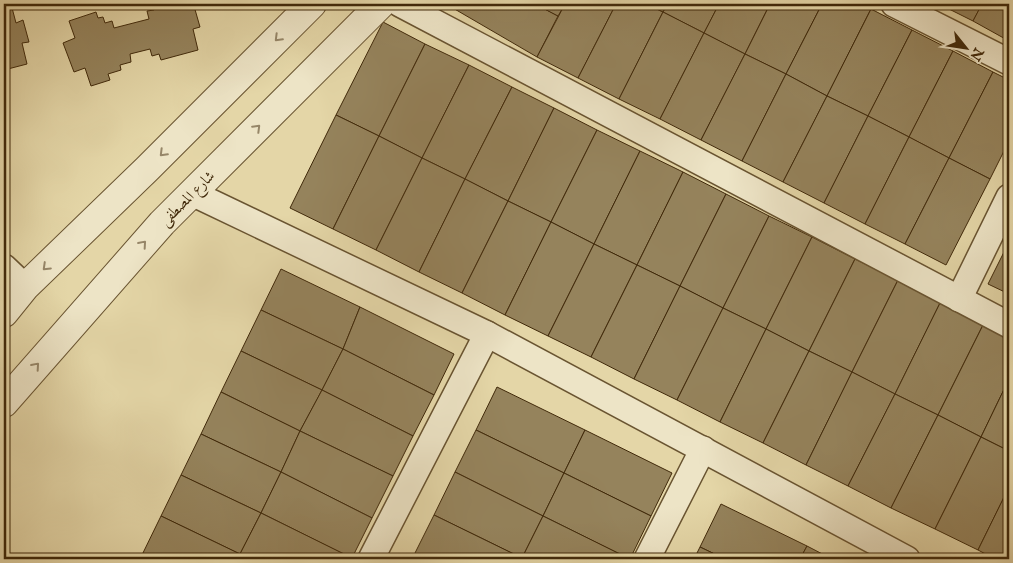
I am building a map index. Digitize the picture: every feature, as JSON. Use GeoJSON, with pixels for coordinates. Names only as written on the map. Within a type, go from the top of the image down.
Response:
{"type":"FeatureCollection","features":[{"type":"Feature","properties":{"kind":"street","name":"شارع المصطفى"},"geometry":{"type":"LineString","coordinates":[[4,403],[162,223],[381,4]]}},
{"type":"Feature","properties":{"kind":"street"},"geometry":{"type":"LineString","coordinates":[[400,4],[1009,325]]}},
{"type":"Feature","properties":{"kind":"street"},"geometry":{"type":"LineString","coordinates":[[894,4],[1009,62]]}},
{"type":"Feature","properties":{"kind":"street"},"geometry":{"type":"LineString","coordinates":[[4,313],[25,287],[147,169],[301,7]]}},
{"type":"Feature","properties":{"kind":"street"},"geometry":{"type":"LineString","coordinates":[[192,193],[487,334],[907,559]]}},
{"type":"Feature","properties":{"kind":"street"},"geometry":{"type":"LineString","coordinates":[[959,299],[1009,197]]}},
{"type":"Feature","properties":{"kind":"street"},"geometry":{"type":"LineString","coordinates":[[4,267],[25,287]]}},
{"type":"Feature","properties":{"kind":"street"},"geometry":{"type":"LineString","coordinates":[[371,559],[487,334]]}},
{"type":"Feature","properties":{"kind":"street"},"geometry":{"type":"LineString","coordinates":[[647,559],[703,449]]}},
{"type":"Feature","properties":{"kind":"building"},"geometry":{"type":"Polygon","coordinates":[[[4,4],[11,4],[16,23],[23,20],[29,42],[22,43],[27,64],[4,70],[4,4]]]}},
{"type":"Feature","properties":{"kind":"building"},"geometry":{"type":"Polygon","coordinates":[[[152,4],[185,4],[187,8],[194,6],[200,27],[193,29],[198,50],[161,60],[159,54],[152,56],[150,49],[130,54],[131,62],[120,65],[121,70],[108,74],[110,80],[91,86],[85,68],[74,72],[63,43],[75,38],[69,21],[96,12],[98,18],[103,17],[105,23],[112,21],[114,28],[149,19],[147,11],[154,10],[152,4]]]}},
{"type":"Feature","properties":{"kind":"building"},"geometry":{"type":"Polygon","coordinates":[[[446,4],[535,4],[558,16],[537,57],[446,4]]]}},
{"type":"Feature","properties":{"kind":"building"},"geometry":{"type":"Polygon","coordinates":[[[535,4],[565,4],[558,16],[535,4]]]}},
{"type":"Feature","properties":{"kind":"building"},"geometry":{"type":"Polygon","coordinates":[[[565,4],[616,4],[578,78],[537,57],[565,4]]]}},
{"type":"Feature","properties":{"kind":"building"},"geometry":{"type":"Polygon","coordinates":[[[616,4],[647,4],[663,12],[619,99],[578,78],[616,4]]]}},
{"type":"Feature","properties":{"kind":"building"},"geometry":{"type":"Polygon","coordinates":[[[647,4],[668,4],[663,12],[647,4]]]}},
{"type":"Feature","properties":{"kind":"building"},"geometry":{"type":"Polygon","coordinates":[[[668,4],[719,4],[704,33],[663,12],[668,4]]]}},
{"type":"Feature","properties":{"kind":"building"},"geometry":{"type":"Polygon","coordinates":[[[719,4],[770,4],[745,54],[704,33],[719,4]]]}},
{"type":"Feature","properties":{"kind":"building"},"geometry":{"type":"Polygon","coordinates":[[[770,4],[822,4],[786,74],[745,54],[770,4]]]}},
{"type":"Feature","properties":{"kind":"building"},"geometry":{"type":"Polygon","coordinates":[[[822,4],[860,4],[871,9],[827,96],[786,74],[822,4]]]}},
{"type":"Feature","properties":{"kind":"building"},"geometry":{"type":"Polygon","coordinates":[[[939,4],[982,4],[973,21],[939,4]]]}},
{"type":"Feature","properties":{"kind":"building"},"geometry":{"type":"Polygon","coordinates":[[[982,4],[1009,4],[1009,41],[973,21],[982,4]]]}},
{"type":"Feature","properties":{"kind":"building"},"geometry":{"type":"Polygon","coordinates":[[[871,9],[912,30],[868,116],[827,96],[871,9]]]}},
{"type":"Feature","properties":{"kind":"building"},"geometry":{"type":"Polygon","coordinates":[[[663,12],[704,33],[660,119],[619,99],[663,12]]]}},
{"type":"Feature","properties":{"kind":"building"},"geometry":{"type":"Polygon","coordinates":[[[383,22],[425,44],[379,136],[336,115],[383,22]]]}},
{"type":"Feature","properties":{"kind":"building"},"geometry":{"type":"Polygon","coordinates":[[[912,30],[953,51],[909,137],[868,116],[912,30]]]}},
{"type":"Feature","properties":{"kind":"building"},"geometry":{"type":"Polygon","coordinates":[[[704,33],[745,54],[701,140],[660,119],[704,33]]]}},
{"type":"Feature","properties":{"kind":"building"},"geometry":{"type":"Polygon","coordinates":[[[425,44],[469,65],[422,158],[379,136],[425,44]]]}},
{"type":"Feature","properties":{"kind":"building"},"geometry":{"type":"Polygon","coordinates":[[[953,51],[993,72],[949,158],[909,137],[953,51]]]}},
{"type":"Feature","properties":{"kind":"building"},"geometry":{"type":"Polygon","coordinates":[[[745,54],[786,74],[742,161],[701,140],[745,54]]]}},
{"type":"Feature","properties":{"kind":"building"},"geometry":{"type":"Polygon","coordinates":[[[469,65],[512,87],[465,179],[422,158],[469,65]]]}},
{"type":"Feature","properties":{"kind":"building"},"geometry":{"type":"Polygon","coordinates":[[[993,72],[1009,80],[1009,141],[990,179],[949,158],[993,72]]]}},
{"type":"Feature","properties":{"kind":"building"},"geometry":{"type":"Polygon","coordinates":[[[786,74],[827,96],[783,182],[742,161],[786,74]]]}},
{"type":"Feature","properties":{"kind":"building"},"geometry":{"type":"Polygon","coordinates":[[[512,87],[554,108],[508,201],[465,179],[512,87]]]}},
{"type":"Feature","properties":{"kind":"building"},"geometry":{"type":"Polygon","coordinates":[[[827,96],[868,116],[824,203],[783,182],[827,96]]]}},
{"type":"Feature","properties":{"kind":"building"},"geometry":{"type":"Polygon","coordinates":[[[554,108],[597,130],[551,222],[508,201],[554,108]]]}},
{"type":"Feature","properties":{"kind":"building"},"geometry":{"type":"Polygon","coordinates":[[[336,115],[379,136],[333,229],[290,208],[336,115]]]}},
{"type":"Feature","properties":{"kind":"building"},"geometry":{"type":"Polygon","coordinates":[[[868,116],[909,137],[865,224],[824,203],[868,116]]]}},
{"type":"Feature","properties":{"kind":"building"},"geometry":{"type":"Polygon","coordinates":[[[597,130],[640,151],[594,244],[551,222],[597,130]]]}},
{"type":"Feature","properties":{"kind":"building"},"geometry":{"type":"Polygon","coordinates":[[[379,136],[422,158],[376,250],[333,229],[379,136]]]}},
{"type":"Feature","properties":{"kind":"building"},"geometry":{"type":"Polygon","coordinates":[[[909,137],[949,158],[905,244],[865,224],[909,137]]]}},
{"type":"Feature","properties":{"kind":"building"},"geometry":{"type":"Polygon","coordinates":[[[640,151],[683,172],[637,265],[594,244],[640,151]]]}},
{"type":"Feature","properties":{"kind":"building"},"geometry":{"type":"Polygon","coordinates":[[[422,158],[465,179],[419,272],[376,250],[422,158]]]}},
{"type":"Feature","properties":{"kind":"building"},"geometry":{"type":"Polygon","coordinates":[[[949,158],[990,179],[946,265],[905,244],[949,158]]]}},
{"type":"Feature","properties":{"kind":"building"},"geometry":{"type":"Polygon","coordinates":[[[683,172],[726,194],[680,286],[637,265],[683,172]]]}},
{"type":"Feature","properties":{"kind":"building"},"geometry":{"type":"Polygon","coordinates":[[[465,179],[508,201],[462,293],[419,272],[465,179]]]}},
{"type":"Feature","properties":{"kind":"building"},"geometry":{"type":"Polygon","coordinates":[[[726,194],[769,216],[723,308],[680,286],[726,194]]]}},
{"type":"Feature","properties":{"kind":"building"},"geometry":{"type":"Polygon","coordinates":[[[508,201],[551,222],[505,315],[462,293],[508,201]]]}},
{"type":"Feature","properties":{"kind":"building"},"geometry":{"type":"Polygon","coordinates":[[[769,216],[812,237],[766,329],[723,308],[769,216]]]}},
{"type":"Feature","properties":{"kind":"building"},"geometry":{"type":"Polygon","coordinates":[[[551,222],[594,244],[548,336],[505,315],[551,222]]]}},
{"type":"Feature","properties":{"kind":"building"},"geometry":{"type":"Polygon","coordinates":[[[812,237],[855,259],[809,351],[766,329],[812,237]]]}},
{"type":"Feature","properties":{"kind":"building"},"geometry":{"type":"Polygon","coordinates":[[[1009,242],[1009,294],[988,284],[1009,242]]]}},
{"type":"Feature","properties":{"kind":"building"},"geometry":{"type":"Polygon","coordinates":[[[594,244],[637,265],[591,357],[548,336],[594,244]]]}},
{"type":"Feature","properties":{"kind":"building"},"geometry":{"type":"Polygon","coordinates":[[[855,259],[898,280],[852,372],[809,351],[855,259]]]}},
{"type":"Feature","properties":{"kind":"building"},"geometry":{"type":"Polygon","coordinates":[[[637,265],[680,286],[634,379],[591,357],[637,265]]]}},
{"type":"Feature","properties":{"kind":"building"},"geometry":{"type":"Polygon","coordinates":[[[281,269],[360,307],[343,349],[261,310],[281,269]]]}},
{"type":"Feature","properties":{"kind":"building"},"geometry":{"type":"Polygon","coordinates":[[[898,280],[941,301],[895,394],[852,372],[898,280]]]}},
{"type":"Feature","properties":{"kind":"building"},"geometry":{"type":"Polygon","coordinates":[[[680,286],[723,308],[677,400],[634,379],[680,286]]]}},
{"type":"Feature","properties":{"kind":"building"},"geometry":{"type":"Polygon","coordinates":[[[941,301],[984,323],[938,415],[895,394],[941,301]]]}},
{"type":"Feature","properties":{"kind":"building"},"geometry":{"type":"Polygon","coordinates":[[[360,307],[454,354],[434,395],[343,349],[360,307]]]}},
{"type":"Feature","properties":{"kind":"building"},"geometry":{"type":"Polygon","coordinates":[[[723,308],[766,329],[720,422],[677,400],[723,308]]]}},
{"type":"Feature","properties":{"kind":"building"},"geometry":{"type":"Polygon","coordinates":[[[261,310],[343,349],[322,390],[241,351],[261,310]]]}},
{"type":"Feature","properties":{"kind":"building"},"geometry":{"type":"Polygon","coordinates":[[[984,323],[1009,335],[1009,379],[981,437],[938,415],[984,323]]]}},
{"type":"Feature","properties":{"kind":"building"},"geometry":{"type":"Polygon","coordinates":[[[766,329],[809,351],[763,443],[720,422],[766,329]]]}},
{"type":"Feature","properties":{"kind":"building"},"geometry":{"type":"Polygon","coordinates":[[[343,349],[434,395],[413,436],[322,390],[343,349]]]}},
{"type":"Feature","properties":{"kind":"building"},"geometry":{"type":"Polygon","coordinates":[[[241,351],[322,390],[300,431],[221,392],[241,351]]]}},
{"type":"Feature","properties":{"kind":"building"},"geometry":{"type":"Polygon","coordinates":[[[809,351],[852,372],[806,465],[763,443],[809,351]]]}},
{"type":"Feature","properties":{"kind":"building"},"geometry":{"type":"Polygon","coordinates":[[[852,372],[895,394],[848,486],[806,465],[852,372]]]}},
{"type":"Feature","properties":{"kind":"building"},"geometry":{"type":"Polygon","coordinates":[[[1009,379],[1009,451],[981,437],[1009,379]]]}},
{"type":"Feature","properties":{"kind":"building"},"geometry":{"type":"Polygon","coordinates":[[[497,387],[585,430],[564,473],[476,430],[497,387]]]}},
{"type":"Feature","properties":{"kind":"building"},"geometry":{"type":"Polygon","coordinates":[[[322,390],[413,436],[393,476],[300,431],[322,390]]]}},
{"type":"Feature","properties":{"kind":"building"},"geometry":{"type":"Polygon","coordinates":[[[221,392],[300,431],[281,472],[201,434],[221,392]]]}},
{"type":"Feature","properties":{"kind":"building"},"geometry":{"type":"Polygon","coordinates":[[[895,394],[938,415],[891,508],[848,486],[895,394]]]}},
{"type":"Feature","properties":{"kind":"building"},"geometry":{"type":"Polygon","coordinates":[[[938,415],[981,437],[935,529],[891,508],[938,415]]]}},
{"type":"Feature","properties":{"kind":"building"},"geometry":{"type":"Polygon","coordinates":[[[476,430],[564,473],[543,516],[455,472],[476,430]]]}},
{"type":"Feature","properties":{"kind":"building"},"geometry":{"type":"Polygon","coordinates":[[[585,430],[672,473],[651,516],[564,473],[585,430]]]}},
{"type":"Feature","properties":{"kind":"building"},"geometry":{"type":"Polygon","coordinates":[[[300,431],[393,476],[372,518],[281,472],[300,431]]]}},
{"type":"Feature","properties":{"kind":"building"},"geometry":{"type":"Polygon","coordinates":[[[201,434],[281,472],[261,513],[181,475],[201,434]]]}},
{"type":"Feature","properties":{"kind":"building"},"geometry":{"type":"Polygon","coordinates":[[[981,437],[1009,451],[1009,487],[978,550],[935,529],[981,437]]]}},
{"type":"Feature","properties":{"kind":"building"},"geometry":{"type":"Polygon","coordinates":[[[281,472],[372,518],[352,558],[261,513],[281,472]]]}},
{"type":"Feature","properties":{"kind":"building"},"geometry":{"type":"Polygon","coordinates":[[[455,472],[543,516],[522,558],[434,515],[455,472]]]}},
{"type":"Feature","properties":{"kind":"building"},"geometry":{"type":"Polygon","coordinates":[[[564,473],[651,516],[630,559],[543,516],[564,473]]]}},
{"type":"Feature","properties":{"kind":"building"},"geometry":{"type":"Polygon","coordinates":[[[181,475],[261,513],[240,554],[161,516],[181,475]]]}},
{"type":"Feature","properties":{"kind":"building"},"geometry":{"type":"Polygon","coordinates":[[[1009,487],[1009,559],[995,559],[978,550],[1009,487]]]}},
{"type":"Feature","properties":{"kind":"building"},"geometry":{"type":"Polygon","coordinates":[[[721,504],[807,546],[800,559],[725,559],[700,547],[721,504]]]}},
{"type":"Feature","properties":{"kind":"building"},"geometry":{"type":"Polygon","coordinates":[[[261,513],[352,558],[251,559],[240,554],[261,513]]]}},
{"type":"Feature","properties":{"kind":"building"},"geometry":{"type":"Polygon","coordinates":[[[434,515],[522,559],[416,559],[413,557],[434,515]]]}},
{"type":"Feature","properties":{"kind":"building"},"geometry":{"type":"Polygon","coordinates":[[[161,516],[240,554],[238,559],[146,559],[141,557],[161,516]]]}},
{"type":"Feature","properties":{"kind":"building"},"geometry":{"type":"Polygon","coordinates":[[[543,516],[630,559],[522,558],[543,516]]]}},
{"type":"Feature","properties":{"kind":"building"},"geometry":{"type":"Polygon","coordinates":[[[807,546],[832,559],[800,559],[807,546]]]}},
{"type":"Feature","properties":{"kind":"building"},"geometry":{"type":"Polygon","coordinates":[[[700,547],[725,559],[694,559],[700,547]]]}}]}
